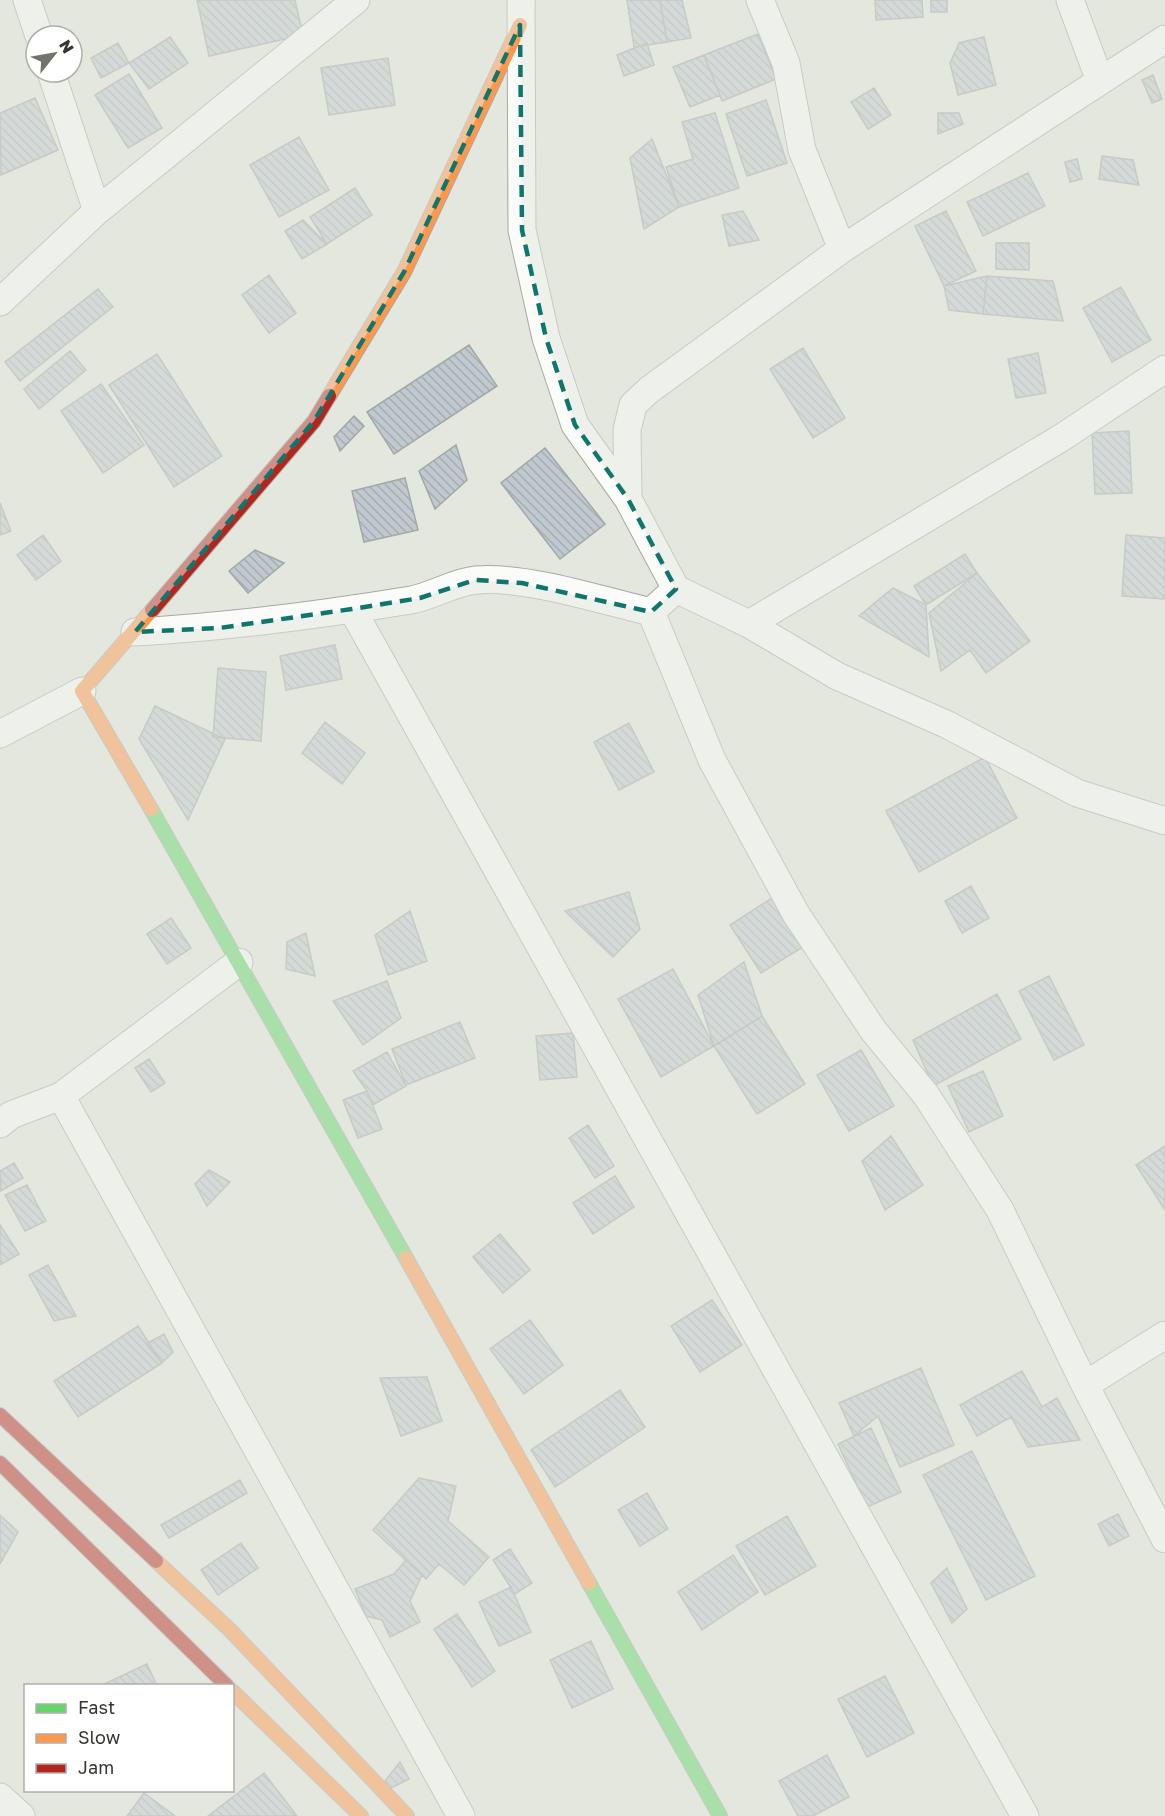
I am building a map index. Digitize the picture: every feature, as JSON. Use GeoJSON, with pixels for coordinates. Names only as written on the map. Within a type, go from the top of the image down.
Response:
{"type":"FeatureCollection","features":[{"type":"Feature","properties":{"kind":"street"},"geometry":{"type":"LineString","coordinates":[[27,0],[35,24]]}},
{"type":"Feature","properties":{"kind":"street"},"geometry":{"type":"LineString","coordinates":[[0,302],[97,211],[331,8],[356,0]]}},
{"type":"Feature","properties":{"kind":"street"},"geometry":{"type":"LineString","coordinates":[[760,0],[786,63],[802,150],[842,249]]}},
{"type":"Feature","properties":{"kind":"street"},"geometry":{"type":"LineString","coordinates":[[1070,0],[1100,81]]}},
{"type":"Feature","properties":{"kind":"street"},"geometry":{"type":"LineString","coordinates":[[521,12],[522,230],[546,338],[575,425],[628,500],[676,589],[749,624],[837,676],[948,725],[1077,793],[1165,821]]}},
{"type":"Feature","properties":{"kind":"street"},"geometry":{"type":"LineString","coordinates":[[0,734],[82,691],[314,421],[404,272],[521,12]]}},
{"type":"Feature","properties":{"kind":"street"},"geometry":{"type":"LineString","coordinates":[[628,500],[627,430],[633,405],[649,390],[842,249],[1165,39]]}},
{"type":"Feature","properties":{"kind":"street"},"geometry":{"type":"LineString","coordinates":[[55,84],[97,211]]}},
{"type":"Feature","properties":{"kind":"street"},"geometry":{"type":"LineString","coordinates":[[749,624],[1061,438],[1165,369]]}},
{"type":"Feature","properties":{"kind":"street"},"geometry":{"type":"LineString","coordinates":[[135,632],[219,628],[352,609],[420,598],[475,580],[522,583],[651,612]]}},
{"type":"Feature","properties":{"kind":"street"},"geometry":{"type":"LineString","coordinates":[[651,612],[676,589]]}},
{"type":"Feature","properties":{"kind":"street"},"geometry":{"type":"LineString","coordinates":[[352,609],[1025,1816]]}},
{"type":"Feature","properties":{"kind":"street"},"geometry":{"type":"LineString","coordinates":[[651,612],[712,760],[796,914],[873,1030],[926,1095],[1000,1210],[1085,1385],[1165,1539]]}},
{"type":"Feature","properties":{"kind":"street"},"geometry":{"type":"LineString","coordinates":[[82,691],[239,962],[720,1816]]}},
{"type":"Feature","properties":{"kind":"street"},"geometry":{"type":"LineString","coordinates":[[4,1116],[61,1096],[239,962]]}},
{"type":"Feature","properties":{"kind":"street"},"geometry":{"type":"LineString","coordinates":[[61,1096],[461,1816]]}},
{"type":"Feature","properties":{"kind":"street"},"geometry":{"type":"LineString","coordinates":[[1085,1385],[1165,1335]]}},
{"type":"Feature","properties":{"kind":"street"},"geometry":{"type":"LineString","coordinates":[[0,1415],[229,1629],[407,1816]]}},
{"type":"Feature","properties":{"kind":"street"},"geometry":{"type":"LineString","coordinates":[[0,1463],[225,1684]]}},
{"type":"Feature","properties":{"kind":"street"},"geometry":{"type":"LineString","coordinates":[[234,1693],[361,1816]]}},
{"type":"Feature","properties":{"kind":"street"},"geometry":{"type":"LineString","coordinates":[[0,1797],[21,1816]]}},
{"type":"Feature","properties":{"kind":"highlighted area"},"geometry":{"type":"Polygon","coordinates":[[[520,25],[522,230],[546,338],[575,425],[628,499],[676,589],[651,612],[522,583],[475,580],[420,598],[352,609],[219,628],[135,632],[314,421],[404,272],[520,25]]]}},
{"type":"Feature","properties":{"kind":"building"},"geometry":{"type":"Polygon","coordinates":[[[197,0],[295,0],[303,35],[209,56],[197,0]]]}},
{"type":"Feature","properties":{"kind":"building"},"geometry":{"type":"Polygon","coordinates":[[[627,0],[660,0],[667,42],[634,47],[627,0]]]}},
{"type":"Feature","properties":{"kind":"building"},"geometry":{"type":"Polygon","coordinates":[[[660,0],[682,0],[691,38],[667,42],[660,0]]]}},
{"type":"Feature","properties":{"kind":"building"},"geometry":{"type":"Polygon","coordinates":[[[875,0],[922,0],[923,17],[876,20],[875,0]]]}},
{"type":"Feature","properties":{"kind":"building"},"geometry":{"type":"Polygon","coordinates":[[[931,0],[947,0],[947,12],[931,12],[931,0]]]}},
{"type":"Feature","properties":{"kind":"building"},"geometry":{"type":"Polygon","coordinates":[[[758,34],[776,79],[722,101],[704,55],[758,34]]]}},
{"type":"Feature","properties":{"kind":"building"},"geometry":{"type":"Polygon","coordinates":[[[170,37],[188,63],[149,89],[129,63],[170,37]]]}},
{"type":"Feature","properties":{"kind":"building"},"geometry":{"type":"Polygon","coordinates":[[[984,37],[996,85],[958,95],[950,63],[959,43],[984,37]]]}},
{"type":"Feature","properties":{"kind":"building"},"geometry":{"type":"Polygon","coordinates":[[[118,43],[129,63],[101,78],[91,58],[118,43]]]}},
{"type":"Feature","properties":{"kind":"building"},"geometry":{"type":"Polygon","coordinates":[[[647,43],[654,65],[624,76],[617,55],[647,43]]]}},
{"type":"Feature","properties":{"kind":"building"},"geometry":{"type":"Polygon","coordinates":[[[704,55],[720,95],[690,107],[673,67],[704,55]]]}},
{"type":"Feature","properties":{"kind":"building"},"geometry":{"type":"Polygon","coordinates":[[[388,58],[395,105],[329,115],[321,68],[388,58]]]}},
{"type":"Feature","properties":{"kind":"building"},"geometry":{"type":"Polygon","coordinates":[[[129,74],[162,128],[128,148],[95,95],[129,74]]]}},
{"type":"Feature","properties":{"kind":"building"},"geometry":{"type":"Polygon","coordinates":[[[1153,75],[1162,99],[1152,103],[1142,80],[1153,75]]]}},
{"type":"Feature","properties":{"kind":"building"},"geometry":{"type":"Polygon","coordinates":[[[874,88],[891,115],[868,129],[851,102],[874,88]]]}},
{"type":"Feature","properties":{"kind":"building"},"geometry":{"type":"Polygon","coordinates":[[[35,98],[58,150],[1,175],[0,113],[35,98]]]}},
{"type":"Feature","properties":{"kind":"building"},"geometry":{"type":"Polygon","coordinates":[[[766,100],[787,163],[747,176],[726,114],[766,100]]]}},
{"type":"Feature","properties":{"kind":"building"},"geometry":{"type":"Polygon","coordinates":[[[715,113],[739,188],[679,207],[666,167],[693,159],[682,122],[715,113]]]}},
{"type":"Feature","properties":{"kind":"building"},"geometry":{"type":"Polygon","coordinates":[[[938,113],[959,113],[963,124],[938,134],[938,113]]]}},
{"type":"Feature","properties":{"kind":"building"},"geometry":{"type":"Polygon","coordinates":[[[299,137],[329,190],[279,217],[250,165],[299,137]]]}},
{"type":"Feature","properties":{"kind":"building"},"geometry":{"type":"Polygon","coordinates":[[[652,139],[679,207],[644,229],[630,158],[652,139]]]}},
{"type":"Feature","properties":{"kind":"building"},"geometry":{"type":"Polygon","coordinates":[[[1102,156],[1133,160],[1139,185],[1099,179],[1102,156]]]}},
{"type":"Feature","properties":{"kind":"building"},"geometry":{"type":"Polygon","coordinates":[[[1077,159],[1082,179],[1070,182],[1065,162],[1077,159]]]}},
{"type":"Feature","properties":{"kind":"building"},"geometry":{"type":"Polygon","coordinates":[[[1028,173],[1045,206],[983,236],[967,202],[1028,173]]]}},
{"type":"Feature","properties":{"kind":"building"},"geometry":{"type":"Polygon","coordinates":[[[355,188],[372,215],[327,244],[310,217],[355,188]]]}},
{"type":"Feature","properties":{"kind":"building"},"geometry":{"type":"Polygon","coordinates":[[[743,211],[759,240],[729,246],[722,215],[743,211]]]}},
{"type":"Feature","properties":{"kind":"building"},"geometry":{"type":"Polygon","coordinates":[[[946,211],[976,271],[944,286],[915,226],[946,211]]]}},
{"type":"Feature","properties":{"kind":"building"},"geometry":{"type":"Polygon","coordinates":[[[303,220],[327,244],[302,259],[285,231],[303,220]]]}},
{"type":"Feature","properties":{"kind":"building"},"geometry":{"type":"Polygon","coordinates":[[[996,243],[1029,243],[1029,270],[996,269],[996,243]]]}},
{"type":"Feature","properties":{"kind":"building"},"geometry":{"type":"Polygon","coordinates":[[[269,275],[296,313],[269,333],[242,295],[269,275]]]}},
{"type":"Feature","properties":{"kind":"building"},"geometry":{"type":"Polygon","coordinates":[[[987,276],[1053,281],[1063,321],[983,314],[987,276]]]}},
{"type":"Feature","properties":{"kind":"building"},"geometry":{"type":"Polygon","coordinates":[[[987,276],[983,314],[949,310],[944,286],[987,276]]]}},
{"type":"Feature","properties":{"kind":"building"},"geometry":{"type":"Polygon","coordinates":[[[1121,287],[1151,340],[1112,362],[1083,308],[1121,287]]]}},
{"type":"Feature","properties":{"kind":"building"},"geometry":{"type":"Polygon","coordinates":[[[98,289],[113,307],[20,381],[5,362],[98,289]]]}},
{"type":"Feature","properties":{"kind":"building"},"geometry":{"type":"Polygon","coordinates":[[[469,345],[497,386],[394,454],[367,412],[469,345]]]}},
{"type":"Feature","properties":{"kind":"building"},"geometry":{"type":"Polygon","coordinates":[[[803,348],[845,418],[813,438],[770,369],[803,348]]]}},
{"type":"Feature","properties":{"kind":"building"},"geometry":{"type":"Polygon","coordinates":[[[70,351],[86,370],[39,409],[24,389],[70,351]]]}},
{"type":"Feature","properties":{"kind":"building"},"geometry":{"type":"Polygon","coordinates":[[[1038,353],[1046,393],[1016,398],[1008,359],[1038,353]]]}},
{"type":"Feature","properties":{"kind":"building"},"geometry":{"type":"Polygon","coordinates":[[[157,354],[222,456],[174,487],[109,385],[157,354]]]}},
{"type":"Feature","properties":{"kind":"building"},"geometry":{"type":"Polygon","coordinates":[[[101,384],[144,445],[103,473],[61,411],[101,384]]]}},
{"type":"Feature","properties":{"kind":"building"},"geometry":{"type":"Polygon","coordinates":[[[354,416],[364,426],[340,451],[334,437],[354,416]]]}},
{"type":"Feature","properties":{"kind":"building"},"geometry":{"type":"Polygon","coordinates":[[[1129,431],[1132,493],[1095,494],[1092,433],[1129,431]]]}},
{"type":"Feature","properties":{"kind":"building"},"geometry":{"type":"Polygon","coordinates":[[[456,445],[467,480],[435,509],[419,471],[456,445]]]}},
{"type":"Feature","properties":{"kind":"building"},"geometry":{"type":"Polygon","coordinates":[[[545,448],[605,524],[560,559],[501,483],[545,448]]]}},
{"type":"Feature","properties":{"kind":"building"},"geometry":{"type":"Polygon","coordinates":[[[405,478],[418,530],[364,542],[352,491],[405,478]]]}},
{"type":"Feature","properties":{"kind":"building"},"geometry":{"type":"Polygon","coordinates":[[[0,503],[11,531],[0,535],[0,503]]]}},
{"type":"Feature","properties":{"kind":"building"},"geometry":{"type":"Polygon","coordinates":[[[43,535],[61,561],[36,580],[17,555],[43,535]]]}},
{"type":"Feature","properties":{"kind":"building"},"geometry":{"type":"Polygon","coordinates":[[[1126,535],[1165,538],[1165,599],[1122,596],[1126,535]]]}},
{"type":"Feature","properties":{"kind":"building"},"geometry":{"type":"Polygon","coordinates":[[[255,550],[284,563],[248,593],[229,571],[255,550]]]}},
{"type":"Feature","properties":{"kind":"building"},"geometry":{"type":"Polygon","coordinates":[[[965,554],[977,573],[926,605],[914,586],[965,554]]]}},
{"type":"Feature","properties":{"kind":"building"},"geometry":{"type":"Polygon","coordinates":[[[977,573],[1030,641],[986,673],[970,650],[941,671],[929,613],[977,573]]]}},
{"type":"Feature","properties":{"kind":"building"},"geometry":{"type":"Polygon","coordinates":[[[893,588],[926,605],[929,657],[859,616],[893,588]]]}},
{"type":"Feature","properties":{"kind":"building"},"geometry":{"type":"Polygon","coordinates":[[[335,645],[342,679],[286,690],[280,656],[335,645]]]}},
{"type":"Feature","properties":{"kind":"building"},"geometry":{"type":"Polygon","coordinates":[[[218,668],[266,672],[261,741],[213,737],[218,668]]]}},
{"type":"Feature","properties":{"kind":"building"},"geometry":{"type":"Polygon","coordinates":[[[155,706],[225,739],[188,820],[139,739],[155,706]]]}},
{"type":"Feature","properties":{"kind":"building"},"geometry":{"type":"Polygon","coordinates":[[[325,722],[365,753],[342,784],[302,753],[325,722]]]}},
{"type":"Feature","properties":{"kind":"building"},"geometry":{"type":"Polygon","coordinates":[[[629,723],[654,772],[619,790],[594,742],[629,723]]]}},
{"type":"Feature","properties":{"kind":"building"},"geometry":{"type":"Polygon","coordinates":[[[985,757],[1017,818],[919,872],[886,811],[985,757]]]}},
{"type":"Feature","properties":{"kind":"building"},"geometry":{"type":"Polygon","coordinates":[[[971,886],[989,918],[962,933],[945,901],[971,886]]]}},
{"type":"Feature","properties":{"kind":"building"},"geometry":{"type":"Polygon","coordinates":[[[629,892],[640,929],[613,957],[565,911],[629,892]]]}},
{"type":"Feature","properties":{"kind":"building"},"geometry":{"type":"Polygon","coordinates":[[[772,898],[803,947],[761,973],[730,925],[772,898]]]}},
{"type":"Feature","properties":{"kind":"building"},"geometry":{"type":"Polygon","coordinates":[[[410,911],[427,961],[388,975],[375,935],[410,911]]]}},
{"type":"Feature","properties":{"kind":"building"},"geometry":{"type":"Polygon","coordinates":[[[171,918],[191,948],[167,964],[147,934],[171,918]]]}},
{"type":"Feature","properties":{"kind":"building"},"geometry":{"type":"Polygon","coordinates":[[[306,933],[315,976],[286,969],[287,942],[306,933]]]}},
{"type":"Feature","properties":{"kind":"building"},"geometry":{"type":"Polygon","coordinates":[[[744,962],[762,1016],[714,1046],[698,995],[744,962]]]}},
{"type":"Feature","properties":{"kind":"building"},"geometry":{"type":"Polygon","coordinates":[[[673,969],[714,1046],[661,1077],[618,999],[673,969]]]}},
{"type":"Feature","properties":{"kind":"building"},"geometry":{"type":"Polygon","coordinates":[[[1049,976],[1084,1045],[1054,1060],[1019,991],[1049,976]]]}},
{"type":"Feature","properties":{"kind":"building"},"geometry":{"type":"Polygon","coordinates":[[[387,981],[401,1018],[363,1045],[333,1001],[387,981]]]}},
{"type":"Feature","properties":{"kind":"building"},"geometry":{"type":"Polygon","coordinates":[[[997,994],[1021,1039],[933,1086],[913,1040],[997,994]]]}},
{"type":"Feature","properties":{"kind":"building"},"geometry":{"type":"Polygon","coordinates":[[[762,1016],[805,1084],[757,1114],[714,1046],[762,1016]]]}},
{"type":"Feature","properties":{"kind":"building"},"geometry":{"type":"Polygon","coordinates":[[[460,1022],[475,1058],[406,1085],[392,1049],[460,1022]]]}},
{"type":"Feature","properties":{"kind":"building"},"geometry":{"type":"Polygon","coordinates":[[[573,1033],[577,1077],[540,1080],[536,1036],[573,1033]]]}},
{"type":"Feature","properties":{"kind":"building"},"geometry":{"type":"Polygon","coordinates":[[[861,1050],[894,1106],[849,1131],[817,1075],[861,1050]]]}},
{"type":"Feature","properties":{"kind":"building"},"geometry":{"type":"Polygon","coordinates":[[[387,1052],[406,1086],[373,1105],[367,1091],[353,1071],[387,1052]]]}},
{"type":"Feature","properties":{"kind":"building"},"geometry":{"type":"Polygon","coordinates":[[[149,1059],[165,1083],[151,1092],[135,1068],[149,1059]]]}},
{"type":"Feature","properties":{"kind":"building"},"geometry":{"type":"Polygon","coordinates":[[[983,1071],[1003,1116],[969,1132],[948,1086],[983,1071]]]}},
{"type":"Feature","properties":{"kind":"building"},"geometry":{"type":"Polygon","coordinates":[[[367,1091],[382,1129],[358,1138],[343,1100],[367,1091]]]}},
{"type":"Feature","properties":{"kind":"building"},"geometry":{"type":"Polygon","coordinates":[[[588,1125],[614,1166],[595,1178],[569,1138],[588,1125]]]}},
{"type":"Feature","properties":{"kind":"building"},"geometry":{"type":"Polygon","coordinates":[[[891,1136],[923,1185],[885,1210],[862,1161],[891,1136]]]}},
{"type":"Feature","properties":{"kind":"building"},"geometry":{"type":"Polygon","coordinates":[[[1165,1146],[1165,1210],[1136,1165],[1165,1146]]]}},
{"type":"Feature","properties":{"kind":"building"},"geometry":{"type":"Polygon","coordinates":[[[14,1163],[23,1178],[1,1191],[0,1171],[14,1163]]]}},
{"type":"Feature","properties":{"kind":"building"},"geometry":{"type":"Polygon","coordinates":[[[209,1170],[230,1182],[207,1206],[195,1184],[209,1170]]]}},
{"type":"Feature","properties":{"kind":"building"},"geometry":{"type":"Polygon","coordinates":[[[615,1176],[634,1207],[593,1234],[573,1203],[615,1176]]]}},
{"type":"Feature","properties":{"kind":"building"},"geometry":{"type":"Polygon","coordinates":[[[27,1185],[46,1221],[25,1231],[5,1195],[27,1185]]]}},
{"type":"Feature","properties":{"kind":"building"},"geometry":{"type":"Polygon","coordinates":[[[0,1225],[19,1254],[0,1265],[0,1225]]]}},
{"type":"Feature","properties":{"kind":"building"},"geometry":{"type":"Polygon","coordinates":[[[500,1234],[530,1270],[503,1293],[473,1257],[500,1234]]]}},
{"type":"Feature","properties":{"kind":"building"},"geometry":{"type":"Polygon","coordinates":[[[48,1265],[76,1316],[54,1321],[29,1275],[48,1265]]]}},
{"type":"Feature","properties":{"kind":"building"},"geometry":{"type":"Polygon","coordinates":[[[712,1300],[742,1345],[700,1372],[671,1326],[712,1300]]]}},
{"type":"Feature","properties":{"kind":"building"},"geometry":{"type":"Polygon","coordinates":[[[530,1320],[563,1365],[524,1394],[490,1349],[530,1320]]]}},
{"type":"Feature","properties":{"kind":"building"},"geometry":{"type":"Polygon","coordinates":[[[138,1326],[162,1363],[78,1417],[54,1381],[138,1326]]]}},
{"type":"Feature","properties":{"kind":"building"},"geometry":{"type":"Polygon","coordinates":[[[164,1334],[173,1352],[162,1363],[146,1344],[164,1334]]]}},
{"type":"Feature","properties":{"kind":"building"},"geometry":{"type":"Polygon","coordinates":[[[921,1368],[954,1445],[900,1467],[878,1416],[854,1436],[839,1403],[921,1368]]]}},
{"type":"Feature","properties":{"kind":"building"},"geometry":{"type":"Polygon","coordinates":[[[1022,1371],[1042,1407],[1057,1398],[1080,1440],[1028,1447],[1011,1417],[977,1436],[960,1405],[1022,1371]]]}},
{"type":"Feature","properties":{"kind":"building"},"geometry":{"type":"Polygon","coordinates":[[[427,1377],[442,1421],[401,1436],[380,1378],[427,1377]]]}},
{"type":"Feature","properties":{"kind":"building"},"geometry":{"type":"Polygon","coordinates":[[[620,1390],[645,1427],[555,1487],[531,1450],[620,1390]]]}},
{"type":"Feature","properties":{"kind":"building"},"geometry":{"type":"Polygon","coordinates":[[[871,1428],[901,1492],[867,1507],[838,1444],[871,1428]]]}},
{"type":"Feature","properties":{"kind":"building"},"geometry":{"type":"Polygon","coordinates":[[[972,1451],[1035,1576],[986,1600],[923,1475],[972,1451]]]}},
{"type":"Feature","properties":{"kind":"building"},"geometry":{"type":"Polygon","coordinates":[[[419,1478],[456,1486],[448,1521],[489,1557],[464,1585],[439,1564],[426,1579],[373,1530],[419,1478]]]}},
{"type":"Feature","properties":{"kind":"building"},"geometry":{"type":"Polygon","coordinates":[[[240,1480],[247,1493],[169,1538],[161,1525],[240,1480]]]}},
{"type":"Feature","properties":{"kind":"building"},"geometry":{"type":"Polygon","coordinates":[[[647,1493],[668,1529],[640,1546],[618,1510],[647,1493]]]}},
{"type":"Feature","properties":{"kind":"building"},"geometry":{"type":"Polygon","coordinates":[[[1118,1514],[1129,1536],[1109,1546],[1098,1524],[1118,1514]]]}},
{"type":"Feature","properties":{"kind":"building"},"geometry":{"type":"Polygon","coordinates":[[[0,1515],[18,1532],[0,1564],[0,1515]]]}},
{"type":"Feature","properties":{"kind":"building"},"geometry":{"type":"Polygon","coordinates":[[[787,1516],[816,1566],[765,1595],[736,1546],[787,1516]]]}},
{"type":"Feature","properties":{"kind":"building"},"geometry":{"type":"Polygon","coordinates":[[[241,1543],[258,1568],[218,1595],[201,1570],[241,1543]]]}},
{"type":"Feature","properties":{"kind":"building"},"geometry":{"type":"Polygon","coordinates":[[[510,1549],[532,1583],[515,1594],[493,1560],[510,1549]]]}},
{"type":"Feature","properties":{"kind":"building"},"geometry":{"type":"Polygon","coordinates":[[[733,1555],[758,1592],[702,1630],[678,1592],[733,1555]]]}},
{"type":"Feature","properties":{"kind":"building"},"geometry":{"type":"Polygon","coordinates":[[[406,1560],[422,1575],[410,1601],[420,1622],[390,1637],[382,1620],[366,1616],[355,1589],[394,1574],[406,1560]]]}},
{"type":"Feature","properties":{"kind":"building"},"geometry":{"type":"Polygon","coordinates":[[[947,1568],[967,1609],[952,1623],[931,1583],[947,1568]]]}},
{"type":"Feature","properties":{"kind":"building"},"geometry":{"type":"Polygon","coordinates":[[[511,1587],[531,1632],[499,1646],[479,1602],[511,1587]]]}},
{"type":"Feature","properties":{"kind":"building"},"geometry":{"type":"Polygon","coordinates":[[[457,1614],[495,1671],[472,1687],[434,1629],[457,1614]]]}},
{"type":"Feature","properties":{"kind":"building"},"geometry":{"type":"Polygon","coordinates":[[[591,1641],[613,1689],[572,1708],[550,1660],[591,1641]]]}},
{"type":"Feature","properties":{"kind":"building"},"geometry":{"type":"Polygon","coordinates":[[[147,1664],[156,1684],[104,1684],[147,1664]]]}},
{"type":"Feature","properties":{"kind":"building"},"geometry":{"type":"Polygon","coordinates":[[[885,1676],[914,1733],[867,1757],[838,1699],[885,1676]]]}},
{"type":"Feature","properties":{"kind":"building"},"geometry":{"type":"Polygon","coordinates":[[[827,1755],[849,1797],[813,1816],[798,1816],[779,1781],[827,1755]]]}},
{"type":"Feature","properties":{"kind":"building"},"geometry":{"type":"Polygon","coordinates":[[[400,1762],[409,1779],[389,1789],[385,1781],[400,1762]]]}},
{"type":"Feature","properties":{"kind":"building"},"geometry":{"type":"Polygon","coordinates":[[[264,1773],[297,1816],[208,1816],[264,1773]]]}},
{"type":"Feature","properties":{"kind":"building"},"geometry":{"type":"Polygon","coordinates":[[[144,1793],[175,1816],[127,1816],[144,1793]]]}},
{"type":"Feature","properties":{"kind":"traffic: fast"},"geometry":{"type":"LineString","coordinates":[[151,809],[406,1258]]}},
{"type":"Feature","properties":{"kind":"traffic: fast"},"geometry":{"type":"LineString","coordinates":[[589,1583],[720,1816]]}},
{"type":"Feature","properties":{"kind":"traffic: slow"},"geometry":{"type":"LineString","coordinates":[[329,396],[404,272],[520,25]]}},
{"type":"Feature","properties":{"kind":"traffic: slow"},"geometry":{"type":"LineString","coordinates":[[151,809],[82,691],[152,610]]}},
{"type":"Feature","properties":{"kind":"traffic: slow"},"geometry":{"type":"LineString","coordinates":[[406,1258],[589,1583]]}},
{"type":"Feature","properties":{"kind":"traffic: slow"},"geometry":{"type":"LineString","coordinates":[[156,1561],[229,1629],[407,1816]]}},
{"type":"Feature","properties":{"kind":"traffic: slow"},"geometry":{"type":"LineString","coordinates":[[234,1693],[361,1816]]}},
{"type":"Feature","properties":{"kind":"traffic: jam"},"geometry":{"type":"LineString","coordinates":[[152,610],[314,421],[329,396]]}},
{"type":"Feature","properties":{"kind":"traffic: jam"},"geometry":{"type":"LineString","coordinates":[[0,1415],[156,1561]]}},
{"type":"Feature","properties":{"kind":"traffic: jam"},"geometry":{"type":"LineString","coordinates":[[0,1463],[225,1684]]}}]}
